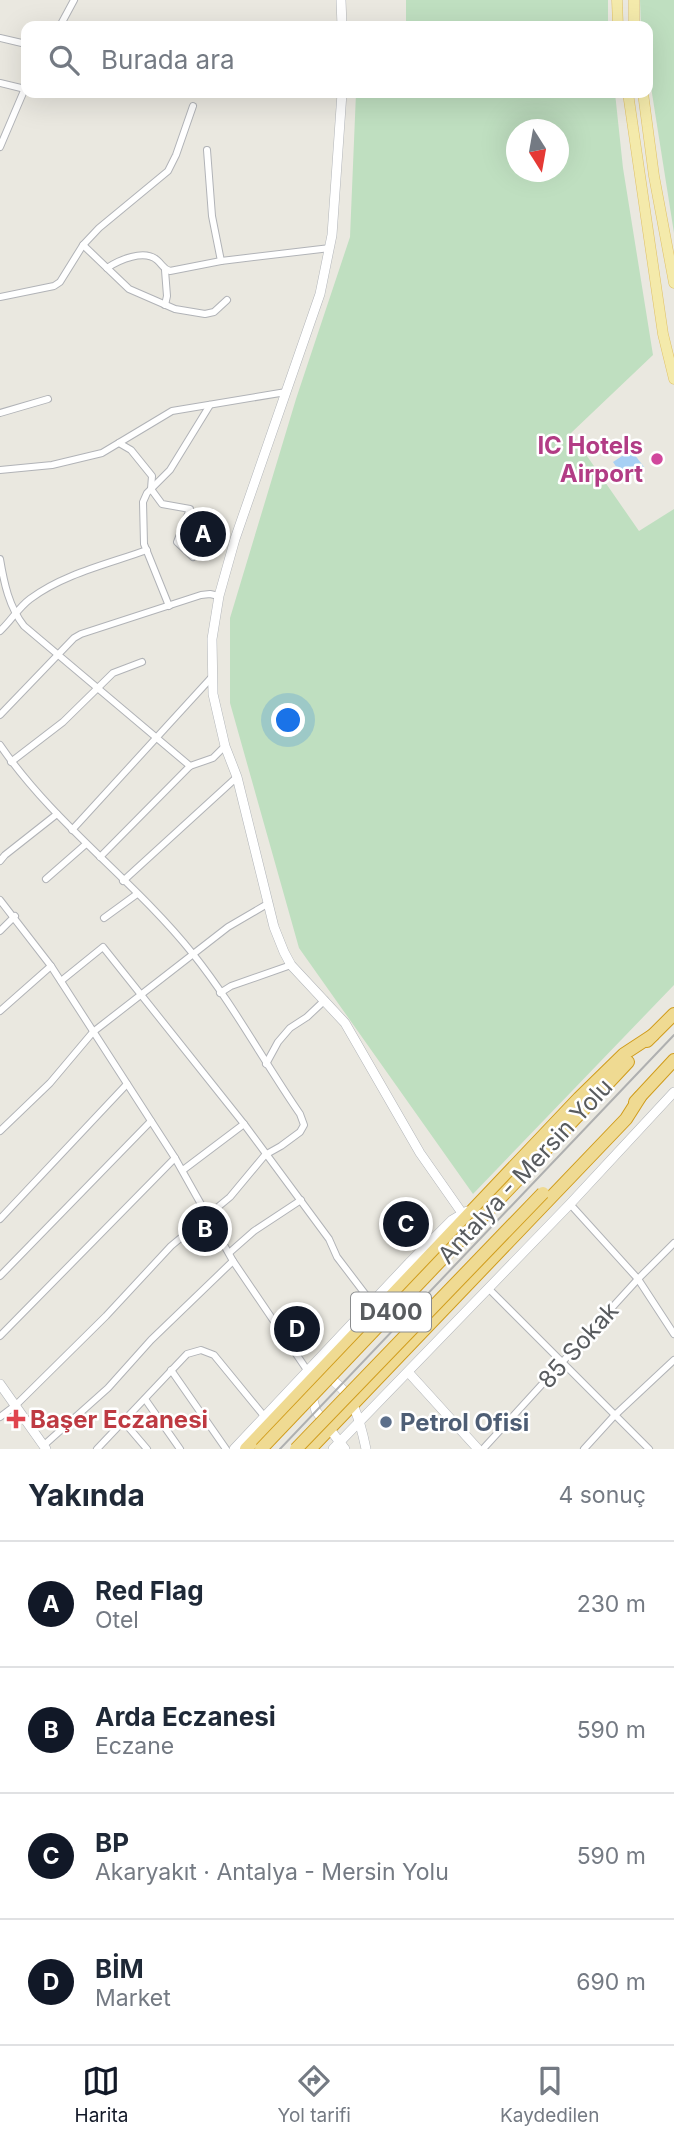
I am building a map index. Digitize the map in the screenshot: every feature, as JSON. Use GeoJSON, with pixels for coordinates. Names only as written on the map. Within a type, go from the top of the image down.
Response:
{"type":"FeatureCollection","features":[{"type":"Feature","properties":{"kind":"highway","name":"Antalya - Mersin Yolu"},"geometry":{"type":"LineString","coordinates":[[261,1449],[674,1014]]}},
{"type":"Feature","properties":{"kind":"highway"},"geometry":{"type":"LineString","coordinates":[[246,1449],[308,1384],[313,1371],[475,1208],[588,1089],[624,1054],[653,1035]]}},
{"type":"Feature","properties":{"kind":"highway","name":"Antalya - Mersin Yolu"},"geometry":{"type":"LineString","coordinates":[[296,1449],[543,1193],[672,1064]]}},
{"type":"Feature","properties":{"kind":"highway"},"geometry":{"type":"LineString","coordinates":[[310,1449],[626,1119],[640,1097]]}},
{"type":"Feature","properties":{"kind":"main road"},"geometry":{"type":"LineString","coordinates":[[617,0],[618,21]]}},
{"type":"Feature","properties":{"kind":"main road"},"geometry":{"type":"LineString","coordinates":[[634,0],[634,21]]}},
{"type":"Feature","properties":{"kind":"main road"},"geometry":{"type":"LineString","coordinates":[[629,98],[663,334],[674,378]]}},
{"type":"Feature","properties":{"kind":"main road"},"geometry":{"type":"LineString","coordinates":[[644,98],[654,176],[674,284]]}},
{"type":"Feature","properties":{"kind":"street"},"geometry":{"type":"LineString","coordinates":[[63,21],[74,0]]}},
{"type":"Feature","properties":{"kind":"street"},"geometry":{"type":"LineString","coordinates":[[341,0],[342,21]]}},
{"type":"Feature","properties":{"kind":"street"},"geometry":{"type":"LineString","coordinates":[[0,38],[21,43]]}},
{"type":"Feature","properties":{"kind":"street"},"geometry":{"type":"LineString","coordinates":[[0,83],[21,87]]}},
{"type":"Feature","properties":{"kind":"street"},"geometry":{"type":"LineString","coordinates":[[0,147],[21,97]]}},
{"type":"Feature","properties":{"kind":"street"},"geometry":{"type":"LineString","coordinates":[[342,98],[330,248],[320,294],[235,539],[219,596],[212,639],[211,678],[225,746],[237,777],[274,928],[291,965],[345,1023],[420,1153],[462,1213]]}},
{"type":"Feature","properties":{"kind":"street"},"geometry":{"type":"LineString","coordinates":[[0,297],[54,286],[60,282],[83,245],[117,212],[168,171],[193,106]]}},
{"type":"Feature","properties":{"kind":"street"},"geometry":{"type":"LineString","coordinates":[[0,122],[9,124]]}},
{"type":"Feature","properties":{"kind":"street"},"geometry":{"type":"LineString","coordinates":[[207,150],[212,216],[221,261]]}},
{"type":"Feature","properties":{"kind":"street"},"geometry":{"type":"LineString","coordinates":[[83,245],[129,289],[165,305],[186,312],[205,314],[219,310],[227,300]]}},
{"type":"Feature","properties":{"kind":"street"},"geometry":{"type":"LineString","coordinates":[[164,270],[330,248]]}},
{"type":"Feature","properties":{"kind":"street"},"geometry":{"type":"LineString","coordinates":[[107,268],[115,262],[145,255],[156,259],[164,270],[167,296],[165,305]]}},
{"type":"Feature","properties":{"kind":"street"},"geometry":{"type":"LineString","coordinates":[[0,470],[52,465],[102,453],[172,411],[286,392]]}},
{"type":"Feature","properties":{"kind":"street"},"geometry":{"type":"LineString","coordinates":[[0,413],[48,400]]}},
{"type":"Feature","properties":{"kind":"street"},"geometry":{"type":"LineString","coordinates":[[169,606],[146,551],[143,502],[151,489],[170,470],[210,405]]}},
{"type":"Feature","properties":{"kind":"street"},"geometry":{"type":"LineString","coordinates":[[119,443],[131,450],[152,476],[151,489],[162,504],[190,509],[177,542],[194,557]]}},
{"type":"Feature","properties":{"kind":"street"},"geometry":{"type":"LineString","coordinates":[[0,631],[43,590],[146,551]]}},
{"type":"Feature","properties":{"kind":"street"},"geometry":{"type":"LineString","coordinates":[[0,559],[15,614],[24,626],[190,766]]}},
{"type":"Feature","properties":{"kind":"street"},"geometry":{"type":"LineString","coordinates":[[0,715],[74,638],[81,634],[201,595],[219,596]]}},
{"type":"Feature","properties":{"kind":"street"},"geometry":{"type":"LineString","coordinates":[[11,762],[63,722],[113,673],[142,662]]}},
{"type":"Feature","properties":{"kind":"street"},"geometry":{"type":"LineString","coordinates":[[72,830],[211,678]]}},
{"type":"Feature","properties":{"kind":"street"},"geometry":{"type":"LineString","coordinates":[[0,746],[57,814],[193,954],[300,1114],[303,1125],[300,1132],[265,1155],[230,1197],[171,1246],[106,1316],[16,1405],[0,1417]]}},
{"type":"Feature","properties":{"kind":"street"},"geometry":{"type":"LineString","coordinates":[[100,858],[190,766],[213,758],[225,746]]}},
{"type":"Feature","properties":{"kind":"street"},"geometry":{"type":"LineString","coordinates":[[123,881],[237,777]]}},
{"type":"Feature","properties":{"kind":"street"},"geometry":{"type":"LineString","coordinates":[[0,861],[57,814]]}},
{"type":"Feature","properties":{"kind":"street"},"geometry":{"type":"LineString","coordinates":[[46,879],[86,844]]}},
{"type":"Feature","properties":{"kind":"street"},"geometry":{"type":"LineString","coordinates":[[104,918],[137,894]]}},
{"type":"Feature","properties":{"kind":"street"},"geometry":{"type":"LineString","coordinates":[[0,900],[51,966],[183,1170],[233,1261],[313,1371],[336,1383],[354,1404],[366,1449]]}},
{"type":"Feature","properties":{"kind":"street"},"geometry":{"type":"LineString","coordinates":[[0,1132],[50,1083],[93,1032],[228,927],[269,903]]}},
{"type":"Feature","properties":{"kind":"street"},"geometry":{"type":"LineString","coordinates":[[0,931],[15,916]]}},
{"type":"Feature","properties":{"kind":"street"},"geometry":{"type":"LineString","coordinates":[[61,981],[103,947],[244,1124],[329,1239],[337,1257],[372,1303]]}},
{"type":"Feature","properties":{"kind":"street"},"geometry":{"type":"LineString","coordinates":[[220,993],[231,986],[291,965]]}},
{"type":"Feature","properties":{"kind":"street"},"geometry":{"type":"LineString","coordinates":[[0,1011],[51,966]]}},
{"type":"Feature","properties":{"kind":"street"},"geometry":{"type":"LineString","coordinates":[[266,1064],[278,1042],[290,1028],[307,1017],[325,999]]}},
{"type":"Feature","properties":{"kind":"street"},"geometry":{"type":"LineString","coordinates":[[0,1219],[127,1084]]}},
{"type":"Feature","properties":{"kind":"street"},"geometry":{"type":"LineString","coordinates":[[308,1384],[316,1411],[330,1428],[339,1447],[360,1421],[570,1204],[674,1091]]}},
{"type":"Feature","properties":{"kind":"street"},"geometry":{"type":"LineString","coordinates":[[0,1276],[151,1121]]}},
{"type":"Feature","properties":{"kind":"street"},"geometry":{"type":"LineString","coordinates":[[183,1170],[244,1124]]}},
{"type":"Feature","properties":{"kind":"street"},"geometry":{"type":"LineString","coordinates":[[0,1336],[175,1158]]}},
{"type":"Feature","properties":{"kind":"street"},"geometry":{"type":"LineString","coordinates":[[229,1253],[254,1231],[301,1200]]}},
{"type":"Feature","properties":{"kind":"street"},"geometry":{"type":"LineString","coordinates":[[570,1204],[638,1279],[674,1334]]}},
{"type":"Feature","properties":{"kind":"street"},"geometry":{"type":"LineString","coordinates":[[234,1449],[264,1416],[313,1371],[372,1303],[443,1229],[462,1213],[475,1208]]}},
{"type":"Feature","properties":{"kind":"street","name":"85 Sokak"},"geometry":{"type":"LineString","coordinates":[[481,1449],[674,1243]]}},
{"type":"Feature","properties":{"kind":"street"},"geometry":{"type":"LineString","coordinates":[[0,1384],[45,1447],[108,1388],[151,1340],[233,1261]]}},
{"type":"Feature","properties":{"kind":"street"},"geometry":{"type":"LineString","coordinates":[[488,1288],[649,1449]]}},
{"type":"Feature","properties":{"kind":"street"},"geometry":{"type":"LineString","coordinates":[[97,1449],[187,1354],[201,1350],[214,1355],[264,1416]]}},
{"type":"Feature","properties":{"kind":"street"},"geometry":{"type":"LineString","coordinates":[[583,1449],[674,1360]]}},
{"type":"Feature","properties":{"kind":"street"},"geometry":{"type":"LineString","coordinates":[[172,1370],[226,1449]]}},
{"type":"Feature","properties":{"kind":"street"},"geometry":{"type":"LineString","coordinates":[[409,1373],[481,1449]]}},
{"type":"Feature","properties":{"kind":"street"},"geometry":{"type":"LineString","coordinates":[[145,1399],[180,1449]]}},
{"type":"Feature","properties":{"kind":"street"},"geometry":{"type":"LineString","coordinates":[[124,1422],[146,1449]]}},
{"type":"Feature","properties":{"kind":"green space"},"geometry":{"type":"Polygon","coordinates":[[[406,0],[608,0],[608,21],[406,21],[406,0]]]}},
{"type":"Feature","properties":{"kind":"green space"},"geometry":{"type":"Polygon","coordinates":[[[640,0],[674,0],[674,233],[653,98],[653,21],[641,21],[640,0]]]}},
{"type":"Feature","properties":{"kind":"green space"},"geometry":{"type":"Polygon","coordinates":[[[356,98],[616,98],[623,168],[653,355],[571,433],[639,531],[674,509],[674,985],[473,1194],[299,948],[230,703],[230,618],[296,399],[350,237],[356,98]]]}},
{"type":"Feature","properties":{"kind":"water"},"geometry":{"type":"Polygon","coordinates":[[[631,450],[644,467],[625,480],[613,462],[631,450]]]}},
{"type":"Feature","properties":{"kind":"tram line"},"geometry":{"type":"LineString","coordinates":[[280,1449],[674,1035]]}},
{"type":"Feature","properties":{"kind":"place","name":"IC Hotels Airport"},"geometry":{"type":"Point","coordinates":[657,459]}},
{"type":"Feature","properties":{"kind":"place","name":"Red Flag"},"geometry":{"type":"Point","coordinates":[203,534]}},
{"type":"Feature","properties":{"kind":"place","name":"BP"},"geometry":{"type":"Point","coordinates":[406,1224]}},
{"type":"Feature","properties":{"kind":"place","name":"Arda Eczanesi"},"geometry":{"type":"Point","coordinates":[205,1229]}},
{"type":"Feature","properties":{"kind":"place","name":"BİM"},"geometry":{"type":"Point","coordinates":[297,1329]}},
{"type":"Feature","properties":{"kind":"place","name":"Başer Eczanesi"},"geometry":{"type":"Point","coordinates":[16,1419]}},
{"type":"Feature","properties":{"kind":"place","name":"Petrol Ofisi"},"geometry":{"type":"Point","coordinates":[386,1422]}}]}
